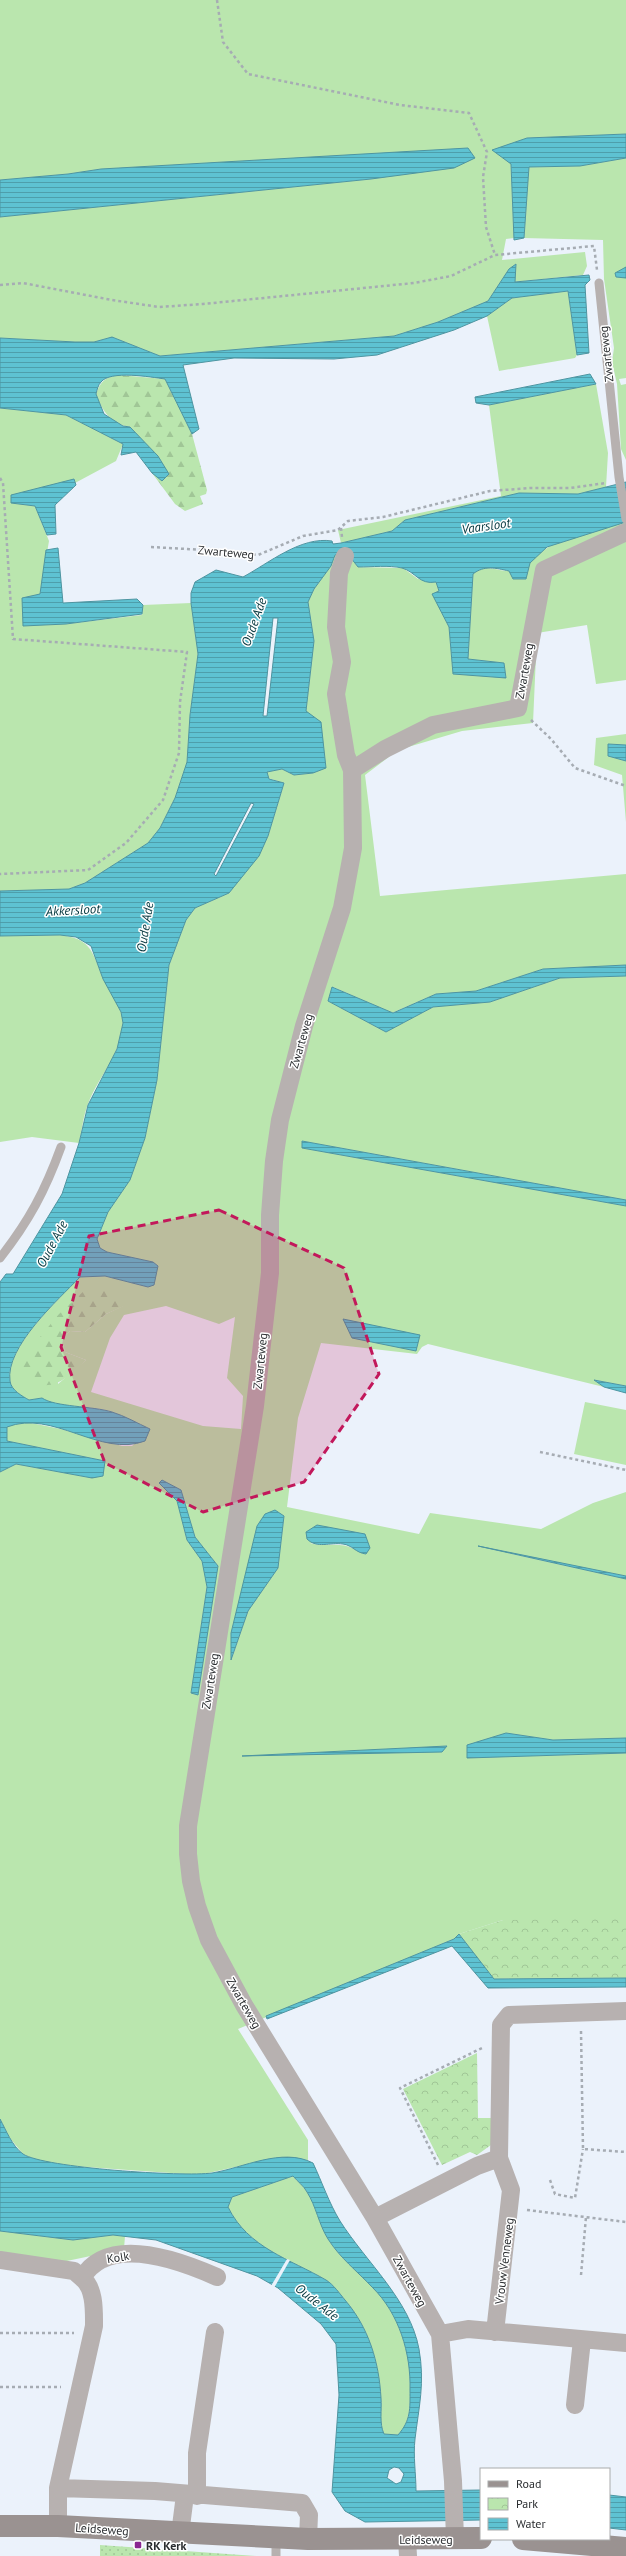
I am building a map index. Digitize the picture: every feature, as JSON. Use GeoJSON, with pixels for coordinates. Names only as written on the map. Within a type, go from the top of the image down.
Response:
{"type":"FeatureCollection","features":[{"type":"Feature","properties":{"kind":"street","name":"Zwarteweg"},"geometry":{"type":"LineString","coordinates":[[352,770],[385,749],[434,725],[518,708],[544,570],[626,532]]}},
{"type":"Feature","properties":{"kind":"street","name":"Zwarteweg"},"geometry":{"type":"LineString","coordinates":[[345,556],[339,573],[336,627],[342,662],[336,694],[346,756],[352,770],[353,848],[342,908],[304,1026],[280,1120],[274,1161],[270,1215],[270,1273],[255,1406],[188,1826],[188,1854],[197,1906],[209,1940],[244,2005],[375,2218],[440,2334],[453,2481],[455,2534]]}},
{"type":"Feature","properties":{"kind":"street","name":"Vrouw Venneweg"},"geometry":{"type":"LineString","coordinates":[[496,2332],[511,2208],[511,2190],[500,2158],[501,2025],[509,2015],[626,2012]]}},
{"type":"Feature","properties":{"kind":"street"},"geometry":{"type":"LineString","coordinates":[[375,2218],[446,2181],[500,2158]]}},
{"type":"Feature","properties":{"kind":"street","name":"Kolk"},"geometry":{"type":"LineString","coordinates":[[82,2278],[88,2267],[99,2261],[113,2256],[147,2254],[182,2262],[217,2277]]}},
{"type":"Feature","properties":{"kind":"street"},"geometry":{"type":"LineString","coordinates":[[0,2260],[74,2271],[87,2281],[94,2304],[92,2333],[58,2488],[58,2526]]}},
{"type":"Feature","properties":{"kind":"street"},"geometry":{"type":"LineString","coordinates":[[440,2334],[468,2330],[626,2343]]}},
{"type":"Feature","properties":{"kind":"street"},"geometry":{"type":"LineString","coordinates":[[180,2534],[191,2495],[215,2332]]}},
{"type":"Feature","properties":{"kind":"street"},"geometry":{"type":"LineString","coordinates":[[575,2405],[582,2340]]}},
{"type":"Feature","properties":{"kind":"street"},"geometry":{"type":"LineString","coordinates":[[58,2488],[302,2503],[309,2515],[308,2539]]}},
{"type":"Feature","properties":{"kind":"street","name":"Leidseweg"},"geometry":{"type":"LineString","coordinates":[[0,2526],[58,2526],[180,2534],[276,2547],[308,2539],[407,2547],[455,2534],[480,2538]]}},
{"type":"Feature","properties":{"kind":"street"},"geometry":{"type":"LineString","coordinates":[[534,2540],[626,2548]]}},
{"type":"Feature","properties":{"kind":"lane","name":"Zwarteweg"},"geometry":{"type":"LineString","coordinates":[[599,283],[619,477],[626,519]]}},
{"type":"Feature","properties":{"kind":"lane"},"geometry":{"type":"LineString","coordinates":[[0,1258],[27,1222],[49,1182],[62,1147]]}},
{"type":"Feature","properties":{"kind":"lane"},"geometry":{"type":"LineString","coordinates":[[625,2556],[626,2548]]}},
{"type":"Feature","properties":{"kind":"path"},"geometry":{"type":"LineString","coordinates":[[217,0],[223,42],[248,74],[400,105],[469,113],[487,152],[483,177],[486,227],[495,255]]}},
{"type":"Feature","properties":{"kind":"path"},"geometry":{"type":"LineString","coordinates":[[0,285],[23,283],[159,307],[354,291],[414,283],[452,276],[495,255],[594,246],[599,283]]}},
{"type":"Feature","properties":{"kind":"path","name":"Zwarteweg"},"geometry":{"type":"LineString","coordinates":[[151,547],[223,550],[258,556],[303,536],[340,528],[348,521],[383,518],[490,492],[531,488],[570,488],[607,483],[619,477]]}},
{"type":"Feature","properties":{"kind":"path"},"geometry":{"type":"LineString","coordinates":[[0,478],[3,483],[14,639],[187,652],[180,702],[179,753],[163,800],[126,843],[88,870],[0,874]]}},
{"type":"Feature","properties":{"kind":"path"},"geometry":{"type":"LineString","coordinates":[[340,528],[342,533]]}},
{"type":"Feature","properties":{"kind":"path"},"geometry":{"type":"LineString","coordinates":[[518,708],[551,738],[575,768],[626,786]]}},
{"type":"Feature","properties":{"kind":"path"},"geometry":{"type":"LineString","coordinates":[[540,1452],[626,1470]]}},
{"type":"Feature","properties":{"kind":"path"},"geometry":{"type":"LineString","coordinates":[[550,2180],[555,2194],[575,2198],[583,2149],[581,2012]]}},
{"type":"Feature","properties":{"kind":"path"},"geometry":{"type":"LineString","coordinates":[[446,2181],[400,2088],[501,2038]]}},
{"type":"Feature","properties":{"kind":"path"},"geometry":{"type":"LineString","coordinates":[[583,2149],[626,2152]]}},
{"type":"Feature","properties":{"kind":"path"},"geometry":{"type":"LineString","coordinates":[[511,2208],[626,2222]]}},
{"type":"Feature","properties":{"kind":"path"},"geometry":{"type":"LineString","coordinates":[[581,2275],[586,2217]]}},
{"type":"Feature","properties":{"kind":"path"},"geometry":{"type":"LineString","coordinates":[[0,2333],[92,2333]]}},
{"type":"Feature","properties":{"kind":"path"},"geometry":{"type":"LineString","coordinates":[[0,2387],[81,2387]]}},
{"type":"Feature","properties":{"kind":"highlighted area"},"geometry":{"type":"Polygon","coordinates":[[[219,1210],[344,1268],[379,1374],[304,1482],[203,1512],[105,1463],[61,1347],[89,1236],[219,1210]]]}},
{"type":"Feature","properties":{"kind":"green space"},"geometry":{"type":"Polygon","coordinates":[[[0,0],[626,0],[626,134],[527,138],[511,164],[514,238],[506,239],[502,260],[585,252],[587,266],[583,275],[514,282],[516,265],[509,269],[488,301],[438,322],[394,336],[160,356],[112,337],[94,342],[0,338],[0,217],[371,179],[101,169],[68,174],[0,180],[0,0]]]}},
{"type":"Feature","properties":{"kind":"green space"},"geometry":{"type":"Polygon","coordinates":[[[626,158],[626,267],[616,277],[626,278],[626,378],[619,379],[621,385],[626,384],[626,460],[621,449],[617,384],[612,362],[614,348],[604,279],[603,240],[524,238],[529,167],[580,166],[626,158]]]}},
{"type":"Feature","properties":{"kind":"green space"},"geometry":{"type":"Polygon","coordinates":[[[568,291],[577,355],[575,358],[499,371],[487,316],[512,298],[568,291]]]}},
{"type":"Feature","properties":{"kind":"green space"},"geometry":{"type":"Polygon","coordinates":[[[119,375],[165,379],[192,434],[207,490],[206,494],[200,496],[203,504],[185,511],[175,504],[152,473],[162,481],[139,437],[130,427],[112,420],[104,411],[96,394],[104,380],[119,375]]]}},
{"type":"Feature","properties":{"kind":"green space"},"geometry":{"type":"Polygon","coordinates":[[[596,384],[608,453],[606,487],[578,494],[519,493],[405,520],[392,531],[341,543],[338,530],[501,496],[489,405],[596,384]]]}},
{"type":"Feature","properties":{"kind":"green space"},"geometry":{"type":"Polygon","coordinates":[[[0,408],[66,415],[123,444],[116,461],[75,483],[74,479],[12,503],[35,506],[49,541],[40,594],[66,624],[142,615],[143,605],[191,603],[198,654],[190,715],[187,762],[175,798],[160,828],[148,843],[85,883],[69,889],[0,891],[0,408]]]}},
{"type":"Feature","properties":{"kind":"green space"},"geometry":{"type":"Polygon","coordinates":[[[626,522],[626,680],[596,684],[587,625],[537,633],[533,723],[462,731],[398,750],[365,775],[380,896],[626,874],[626,965],[543,969],[476,991],[436,994],[392,1013],[333,987],[328,1001],[386,1032],[433,1007],[490,1002],[560,978],[626,976],[626,1200],[302,1141],[302,1148],[626,1206],[626,1386],[595,1380],[604,1387],[428,1344],[422,1347],[417,1354],[321,1343],[298,1418],[287,1507],[419,1534],[430,1513],[541,1529],[593,1503],[626,1492],[626,1576],[504,1552],[626,1579],[626,1738],[553,1740],[506,1733],[467,1758],[626,1753],[626,1978],[514,1920],[503,1920],[459,1934],[454,1939],[238,2029],[308,2140],[308,2160],[277,2158],[199,2175],[72,2166],[38,2161],[23,2154],[9,2137],[0,2119],[0,1472],[16,1464],[92,1478],[105,1461],[7,1441],[7,1427],[21,1421],[61,1429],[122,1446],[132,1446],[150,1429],[112,1412],[95,1408],[65,1405],[42,1398],[29,1400],[23,1397],[12,1387],[10,1381],[11,1368],[16,1354],[35,1325],[80,1277],[105,1276],[148,1287],[158,1266],[153,1262],[107,1252],[100,1248],[97,1239],[108,1212],[130,1180],[145,1138],[157,1080],[169,965],[186,920],[195,908],[229,893],[268,836],[284,783],[268,778],[266,772],[282,769],[294,775],[313,773],[306,711],[314,641],[308,602],[314,589],[331,566],[335,555],[347,553],[358,567],[403,568],[418,579],[436,581],[439,592],[433,594],[449,627],[453,673],[506,678],[504,663],[468,659],[473,574],[484,568],[506,571],[511,570],[526,563],[547,548],[564,539],[626,522]],[[123,1306],[58,1315],[58,1384],[86,1360],[65,1352],[62,1340],[70,1331],[85,1332],[106,1314],[123,1306]],[[166,1306],[124,1315],[110,1338],[91,1392],[203,1426],[241,1429],[243,1396],[227,1378],[235,1317],[219,1324],[166,1306]],[[162,1480],[159,1483],[177,1501],[187,1540],[202,1561],[207,1587],[191,1693],[198,1695],[218,1566],[195,1537],[181,1490],[162,1480]],[[284,1517],[231,1633],[232,1658],[248,1611],[278,1568],[284,1517]],[[368,1540],[310,1543],[321,1545],[343,1545],[354,1549],[368,1540]]]}},
{"type":"Feature","properties":{"kind":"green space"},"geometry":{"type":"Polygon","coordinates":[[[626,734],[626,745],[608,744],[608,756],[626,761],[626,822],[622,775],[594,765],[596,738],[626,734]]]}},
{"type":"Feature","properties":{"kind":"green space"},"geometry":{"type":"Polygon","coordinates":[[[60,935],[83,942],[91,951],[120,1010],[123,1023],[119,1045],[92,1094],[86,1109],[79,1143],[32,1137],[0,1142],[0,936],[60,935]]]}},
{"type":"Feature","properties":{"kind":"green space"},"geometry":{"type":"Polygon","coordinates":[[[86,1289],[119,1290],[124,1306],[106,1314],[85,1332],[70,1331],[62,1340],[65,1352],[86,1360],[64,1379],[50,1385],[42,1385],[32,1383],[22,1378],[23,1358],[58,1315],[86,1289]]]}},
{"type":"Feature","properties":{"kind":"green space"},"geometry":{"type":"Polygon","coordinates":[[[585,1402],[626,1410],[626,1465],[574,1454],[585,1402]]]}},
{"type":"Feature","properties":{"kind":"green space"},"geometry":{"type":"Polygon","coordinates":[[[626,1918],[626,1978],[493,1979],[459,1934],[503,1920],[626,1918]]]}},
{"type":"Feature","properties":{"kind":"green space"},"geometry":{"type":"Polygon","coordinates":[[[477,2053],[478,2118],[493,2118],[491,2145],[477,2155],[470,2152],[442,2165],[403,2089],[477,2053]]]}},
{"type":"Feature","properties":{"kind":"green space"},"geometry":{"type":"Polygon","coordinates":[[[293,2176],[310,2197],[328,2239],[343,2258],[373,2287],[382,2298],[390,2309],[402,2335],[406,2348],[410,2376],[410,2409],[408,2419],[398,2435],[384,2434],[382,2430],[378,2371],[366,2334],[353,2311],[329,2282],[258,2243],[236,2221],[228,2207],[232,2197],[293,2176]]]}},
{"type":"Feature","properties":{"kind":"green space"},"geometry":{"type":"Polygon","coordinates":[[[0,2231],[73,2240],[113,2235],[125,2236],[124,2249],[62,2262],[0,2254],[0,2231]]]}},
{"type":"Feature","properties":{"kind":"green space"},"geometry":{"type":"Polygon","coordinates":[[[100,2545],[256,2556],[100,2556],[100,2545]]]}},
{"type":"Feature","properties":{"kind":"water"},"geometry":{"type":"Polygon","coordinates":[[[626,134],[626,158],[580,166],[529,167],[524,238],[514,240],[511,164],[492,150],[527,138],[626,134]]]}},
{"type":"Feature","properties":{"kind":"water"},"geometry":{"type":"Polygon","coordinates":[[[468,148],[475,158],[454,168],[371,179],[0,217],[0,180],[68,174],[101,169],[468,148]]]}},
{"type":"Feature","properties":{"kind":"water"},"geometry":{"type":"Polygon","coordinates":[[[516,264],[515,282],[589,275],[590,280],[585,285],[589,353],[577,355],[568,291],[512,298],[487,316],[454,330],[377,355],[334,359],[234,358],[183,365],[199,429],[192,434],[165,379],[131,375],[106,378],[99,385],[96,394],[104,414],[123,426],[130,427],[158,456],[169,474],[162,481],[152,473],[136,452],[121,455],[123,444],[66,415],[0,408],[0,338],[94,342],[112,337],[160,356],[394,336],[438,322],[488,301],[509,269],[516,264]]]}},
{"type":"Feature","properties":{"kind":"water"},"geometry":{"type":"Polygon","coordinates":[[[626,267],[626,278],[616,277],[615,273],[626,267]]]}},
{"type":"Feature","properties":{"kind":"water"},"geometry":{"type":"Polygon","coordinates":[[[590,374],[596,384],[489,405],[476,403],[475,397],[590,374]]]}},
{"type":"Feature","properties":{"kind":"water"},"geometry":{"type":"Polygon","coordinates":[[[74,479],[76,485],[55,505],[56,534],[47,535],[35,506],[11,503],[11,495],[74,479]]]}},
{"type":"Feature","properties":{"kind":"water"},"geometry":{"type":"Polygon","coordinates":[[[626,482],[626,522],[547,547],[530,563],[526,579],[513,579],[509,571],[495,568],[481,569],[473,574],[468,659],[504,663],[506,678],[453,674],[449,627],[432,594],[439,591],[436,582],[425,582],[407,570],[397,567],[358,567],[347,553],[335,555],[331,566],[314,589],[308,602],[314,641],[306,711],[321,722],[326,768],[313,773],[294,775],[282,769],[267,772],[269,779],[284,783],[268,836],[259,856],[229,893],[195,908],[186,920],[169,965],[157,1080],[145,1138],[130,1180],[108,1212],[97,1239],[100,1248],[107,1252],[153,1262],[158,1266],[154,1285],[148,1287],[105,1276],[80,1277],[47,1311],[24,1339],[11,1368],[10,1381],[12,1387],[23,1397],[29,1400],[42,1398],[65,1405],[104,1410],[122,1416],[150,1429],[145,1441],[128,1445],[94,1439],[42,1424],[24,1423],[7,1427],[7,1441],[105,1461],[103,1476],[92,1478],[16,1464],[0,1472],[0,1282],[6,1274],[13,1274],[62,1194],[79,1143],[88,1105],[117,1049],[123,1023],[121,1012],[103,979],[91,946],[76,937],[60,935],[0,936],[0,891],[69,889],[85,883],[148,843],[160,828],[175,798],[187,762],[190,715],[198,654],[191,603],[191,593],[195,582],[216,570],[243,577],[286,552],[309,543],[332,541],[333,544],[341,543],[392,531],[405,520],[519,493],[578,494],[626,482]],[[273,618],[263,716],[267,716],[278,618],[273,618]],[[251,803],[214,874],[216,876],[254,804],[251,803]]]}},
{"type":"Feature","properties":{"kind":"water"},"geometry":{"type":"Polygon","coordinates":[[[58,548],[63,603],[137,599],[143,605],[142,614],[66,624],[23,626],[22,598],[40,594],[46,550],[58,548]]]}},
{"type":"Feature","properties":{"kind":"water"},"geometry":{"type":"Polygon","coordinates":[[[608,744],[626,745],[626,761],[608,756],[608,744]]]}},
{"type":"Feature","properties":{"kind":"water"},"geometry":{"type":"Polygon","coordinates":[[[626,965],[626,976],[560,978],[490,1002],[433,1007],[386,1032],[328,1001],[332,987],[393,1013],[436,994],[476,991],[543,969],[626,965]]]}},
{"type":"Feature","properties":{"kind":"water"},"geometry":{"type":"Polygon","coordinates":[[[302,1141],[626,1200],[626,1206],[302,1148],[302,1141]]]}},
{"type":"Feature","properties":{"kind":"water"},"geometry":{"type":"Polygon","coordinates":[[[343,1319],[420,1335],[416,1351],[352,1338],[343,1319]]]}},
{"type":"Feature","properties":{"kind":"water"},"geometry":{"type":"Polygon","coordinates":[[[594,1380],[626,1386],[626,1393],[604,1387],[594,1380]]]}},
{"type":"Feature","properties":{"kind":"water"},"geometry":{"type":"Polygon","coordinates":[[[162,1480],[181,1490],[195,1537],[218,1566],[198,1695],[191,1693],[207,1587],[202,1561],[187,1540],[177,1501],[159,1483],[162,1480]]]}},
{"type":"Feature","properties":{"kind":"water"},"geometry":{"type":"Polygon","coordinates":[[[275,1510],[284,1516],[278,1568],[248,1611],[231,1660],[231,1633],[257,1526],[265,1514],[275,1510]]]}},
{"type":"Feature","properties":{"kind":"water"},"geometry":{"type":"Polygon","coordinates":[[[317,1525],[365,1534],[370,1548],[366,1554],[346,1545],[315,1544],[307,1539],[306,1532],[317,1525]]]}},
{"type":"Feature","properties":{"kind":"water"},"geometry":{"type":"Polygon","coordinates":[[[478,1546],[626,1576],[626,1579],[478,1546]]]}},
{"type":"Feature","properties":{"kind":"water"},"geometry":{"type":"Polygon","coordinates":[[[506,1733],[553,1740],[626,1738],[626,1753],[467,1758],[467,1745],[506,1733]]]}},
{"type":"Feature","properties":{"kind":"water"},"geometry":{"type":"Polygon","coordinates":[[[447,1746],[442,1752],[242,1756],[447,1746]]]}},
{"type":"Feature","properties":{"kind":"water"},"geometry":{"type":"Polygon","coordinates":[[[459,1934],[494,1979],[626,1978],[626,1987],[488,1988],[452,1946],[267,2019],[266,2016],[454,1939],[459,1934]]]}},
{"type":"Feature","properties":{"kind":"water","name":"Oude Ade"},"geometry":{"type":"Polygon","coordinates":[[[0,2119],[12,2142],[23,2154],[36,2159],[85,2167],[174,2174],[197,2174],[212,2173],[262,2160],[276,2158],[288,2157],[313,2163],[340,2221],[397,2298],[407,2314],[414,2331],[421,2361],[421,2394],[414,2445],[416,2491],[480,2490],[480,2520],[365,2522],[345,2511],[332,2492],[339,2395],[336,2344],[321,2324],[278,2288],[257,2276],[156,2240],[113,2235],[73,2240],[0,2231],[0,2119]],[[293,2176],[232,2197],[228,2207],[236,2221],[258,2243],[329,2282],[353,2311],[371,2346],[378,2371],[382,2430],[384,2434],[398,2435],[408,2419],[410,2409],[410,2376],[406,2348],[402,2335],[390,2310],[382,2298],[343,2258],[328,2239],[310,2197],[293,2176]],[[394,2467],[389,2470],[387,2478],[396,2484],[401,2482],[404,2474],[399,2468],[394,2467]]]}},
{"type":"Feature","properties":{"kind":"water"},"geometry":{"type":"Polygon","coordinates":[[[610,2495],[626,2497],[626,2530],[610,2528],[610,2495]]]}},
{"type":"Feature","properties":{"kind":"pier"},"geometry":{"type":"Polygon","coordinates":[[[287,2259],[290,2260],[274,2288],[271,2286],[287,2259]]]}},
{"type":"Feature","properties":{"kind":"place","name":"RK Kerk"},"geometry":{"type":"Point","coordinates":[138,2545]}},
{"type":"Feature","properties":{"kind":"water label","name":"Vaarsloot"},"geometry":{"type":"Point","coordinates":[486,526]}},
{"type":"Feature","properties":{"kind":"water label","name":"Akkersloot"},"geometry":{"type":"Point","coordinates":[73,910]}}]}
